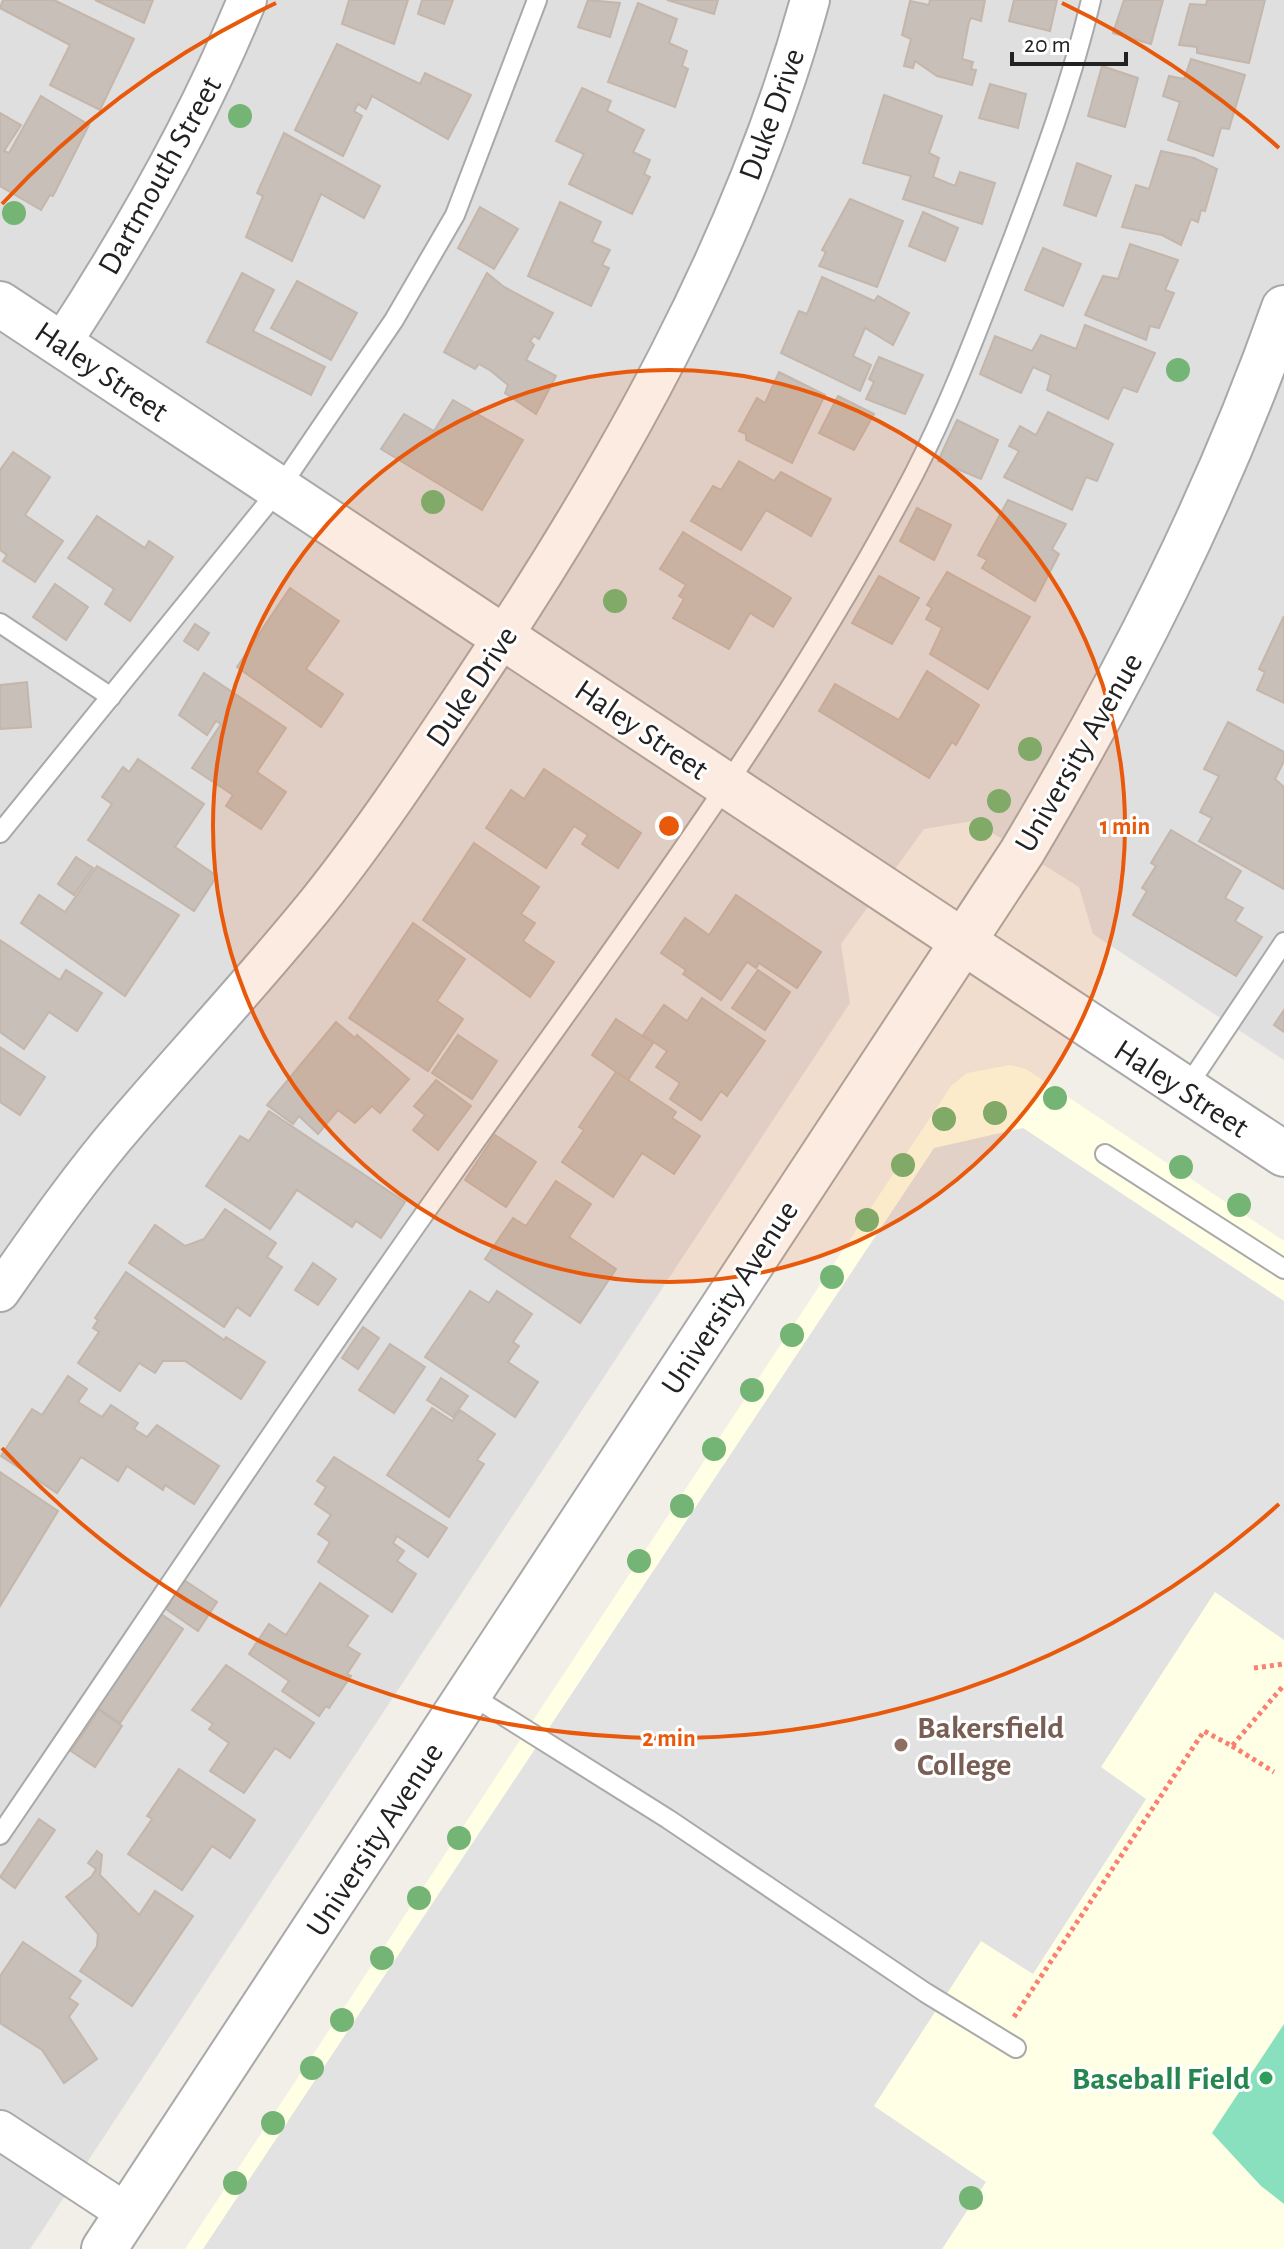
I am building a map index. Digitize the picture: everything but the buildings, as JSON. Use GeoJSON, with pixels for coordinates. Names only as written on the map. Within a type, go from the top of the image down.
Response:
{"type":"FeatureCollection","features":[{"type":"Feature","properties":{"kind":"street","name":"Dartmouth Street"},"geometry":{"type":"LineString","coordinates":[[61,344],[114,263],[173,159],[247,0]]}},
{"type":"Feature","properties":{"kind":"street","name":"Duke Drive"},"geometry":{"type":"LineString","coordinates":[[0,1292],[128,1122],[318,902],[391,806],[564,544],[642,409],[704,282],[756,160],[810,0]]}},
{"type":"Feature","properties":{"kind":"street","name":"Haley Street"},"geometry":{"type":"LineString","coordinates":[[0,304],[962,944],[1284,1154]]}},
{"type":"Feature","properties":{"kind":"street","name":"University Avenue"},"geometry":{"type":"LineString","coordinates":[[116,2231],[962,944],[1084,747],[1156,613],[1214,489],[1284,308]]}},
{"type":"Feature","properties":{"kind":"street"},"geometry":{"type":"LineString","coordinates":[[0,2130],[116,2231]]}},
{"type":"Feature","properties":{"kind":"lane"},"geometry":{"type":"LineString","coordinates":[[0,833],[279,489],[394,320],[455,215],[537,0]]}},
{"type":"Feature","properties":{"kind":"lane"},"geometry":{"type":"LineString","coordinates":[[0,1835],[407,1238],[727,786],[827,627],[915,472],[971,347],[1025,206],[1081,42],[1091,0]]}},
{"type":"Feature","properties":{"kind":"lane"},"geometry":{"type":"LineString","coordinates":[[0,623],[111,697]]}},
{"type":"Feature","properties":{"kind":"lane"},"geometry":{"type":"LineString","coordinates":[[1185,1090],[1284,942]]}},
{"type":"Feature","properties":{"kind":"lane"},"geometry":{"type":"LineString","coordinates":[[1105,1154],[1284,1269]]}},
{"type":"Feature","properties":{"kind":"lane"},"geometry":{"type":"LineString","coordinates":[[469,1694],[668,1819],[1008,2043]]}},
{"type":"Feature","properties":{"kind":"path"},"geometry":{"type":"LineString","coordinates":[[1254,1668],[1284,1664]]}},
{"type":"Feature","properties":{"kind":"path"},"geometry":{"type":"LineString","coordinates":[[1232,1746],[1284,1685]]}},
{"type":"Feature","properties":{"kind":"path"},"geometry":{"type":"LineString","coordinates":[[1008,2043],[1204,1731],[1274,1772]]}},
{"type":"Feature","properties":{"kind":"shaded area"},"geometry":{"type":"Polygon","coordinates":[[[0,0],[1284,0],[1284,1060],[1093,934],[1079,887],[973,821],[924,829],[841,944],[850,1003],[30,2249],[0,2249],[0,0]]]}},
{"type":"Feature","properties":{"kind":"shaded area","name":"Bakersfield College"},"geometry":{"type":"Polygon","coordinates":[[[1010,1065],[1026,1069],[1284,1241],[1284,2249],[185,2249],[951,1086],[967,1073],[1010,1065]]]}},
{"type":"Feature","properties":{"kind":"shaded area","name":"Bakersfield College"},"geometry":{"type":"Polygon","coordinates":[[[1023,1128],[1284,1301],[1284,1640],[1215,1592],[1101,1767],[1146,1799],[1033,1974],[981,1941],[874,2106],[986,2182],[942,2249],[203,2249],[934,1148],[1023,1128]]]}},
{"type":"Feature","properties":{"kind":"green space","name":"Baseball Field"},"geometry":{"type":"Polygon","coordinates":[[[1284,2024],[1284,2204],[1261,2186],[1212,2133],[1284,2024]]]}},
{"type":"Feature","properties":{"kind":"place","name":"Bakersfield College"},"geometry":{"type":"Point","coordinates":[901,1745]}},
{"type":"Feature","properties":{"kind":"place","name":"Baseball Field"},"geometry":{"type":"Point","coordinates":[1266,2078]}}]}
